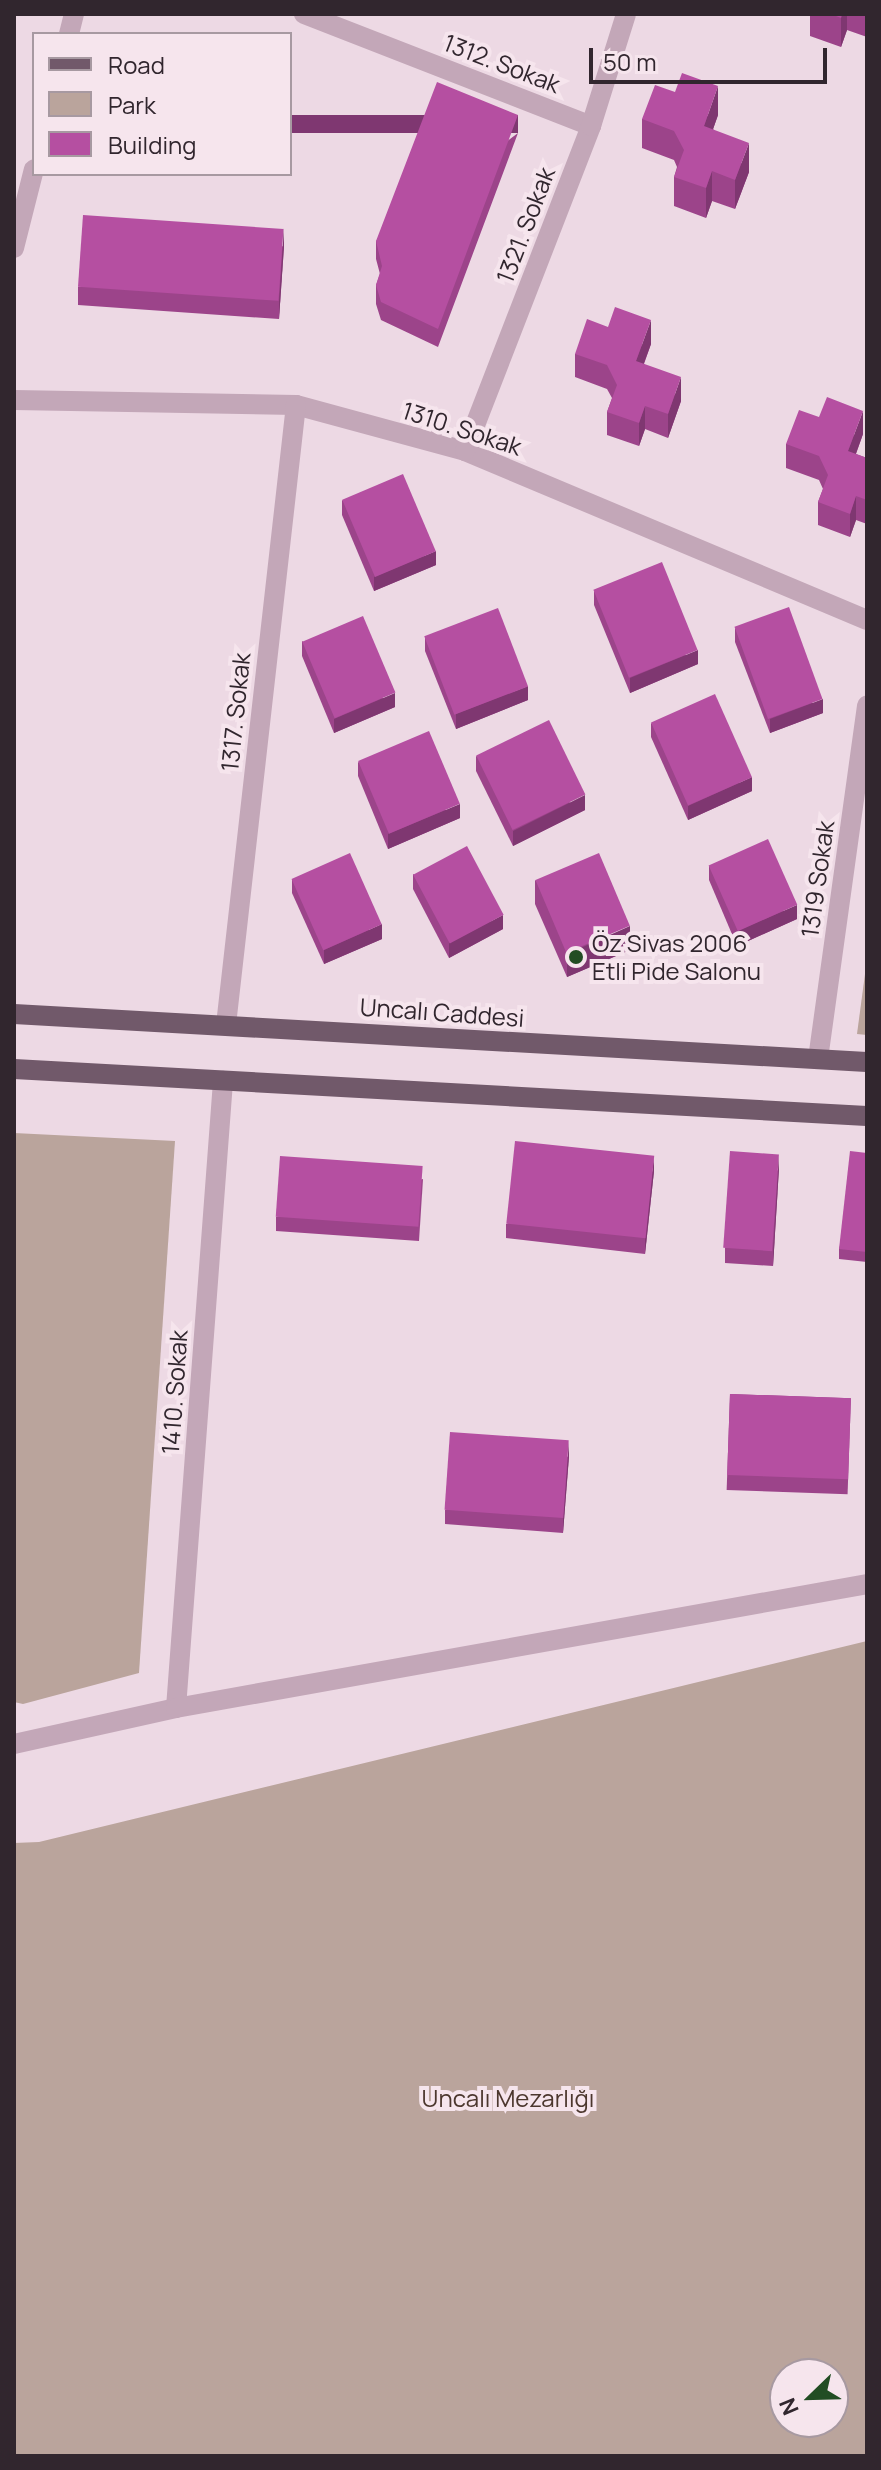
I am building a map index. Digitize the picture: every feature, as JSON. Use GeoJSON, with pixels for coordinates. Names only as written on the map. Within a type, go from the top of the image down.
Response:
{"type":"FeatureCollection","features":[{"type":"Feature","properties":{"kind":"main road","name":"Uncalı Caddesi"},"geometry":{"type":"LineString","coordinates":[[14,1014],[867,1062]]}},
{"type":"Feature","properties":{"kind":"main road"},"geometry":{"type":"LineString","coordinates":[[14,1069],[867,1116]]}},
{"type":"Feature","properties":{"kind":"street","name":"1312. Sokak"},"geometry":{"type":"LineString","coordinates":[[304,14],[591,126]]}},
{"type":"Feature","properties":{"kind":"street","name":"1321. Sokak"},"geometry":{"type":"LineString","coordinates":[[465,451],[591,126],[626,14]]}},
{"type":"Feature","properties":{"kind":"street"},"geometry":{"type":"LineString","coordinates":[[14,248],[32,176]]}},
{"type":"Feature","properties":{"kind":"street","name":"1310. Sokak"},"geometry":{"type":"LineString","coordinates":[[14,400],[296,405],[465,451],[867,620]]}},
{"type":"Feature","properties":{"kind":"street","name":"1317. Sokak"},"geometry":{"type":"LineString","coordinates":[[226,1025],[296,405]]}},
{"type":"Feature","properties":{"kind":"street","name":"1319 Sokak"},"geometry":{"type":"LineString","coordinates":[[818,1059],[867,705]]}},
{"type":"Feature","properties":{"kind":"street","name":"1410. Sokak"},"geometry":{"type":"LineString","coordinates":[[176,1708],[223,1081]]}},
{"type":"Feature","properties":{"kind":"street"},"geometry":{"type":"LineString","coordinates":[[14,1744],[176,1708],[867,1584]]}},
{"type":"Feature","properties":{"kind":"green space"},"geometry":{"type":"Polygon","coordinates":[[[867,959],[867,1035],[857,1034],[867,959]]]}},
{"type":"Feature","properties":{"kind":"green space"},"geometry":{"type":"Polygon","coordinates":[[[14,1133],[175,1141],[139,1673],[23,1704],[14,1702],[14,1133]]]}},
{"type":"Feature","properties":{"kind":"green space","name":"Uncalı Mezarlığı"},"geometry":{"type":"Polygon","coordinates":[[[867,1641],[867,2456],[14,2456],[14,1843],[39,1842],[867,1641]]]}},
{"type":"Feature","properties":{"kind":"building"},"geometry":{"type":"Polygon","coordinates":[[[682,73],[718,86],[704,126],[749,143],[735,180],[712,171],[706,188],[674,177],[684,150],[674,131],[642,119],[655,85],[675,92],[682,73]]]}},
{"type":"Feature","properties":{"kind":"building"},"geometry":{"type":"Polygon","coordinates":[[[437,82],[518,115],[438,329],[381,302],[376,285],[382,266],[376,241],[437,82]]]}},
{"type":"Feature","properties":{"kind":"building"},"geometry":{"type":"Polygon","coordinates":[[[83,215],[284,229],[278,301],[78,287],[83,215]]]}},
{"type":"Feature","properties":{"kind":"building"},"geometry":{"type":"Polygon","coordinates":[[[615,307],[651,320],[636,361],[681,377],[668,414],[645,406],[639,423],[607,412],[617,385],[607,365],[575,354],[587,319],[608,327],[615,307]]]}},
{"type":"Feature","properties":{"kind":"building"},"geometry":{"type":"Polygon","coordinates":[[[827,397],[863,411],[848,451],[867,458],[867,500],[856,496],[850,514],[818,502],[828,475],[819,456],[786,444],[799,410],[819,417],[827,397]]]}},
{"type":"Feature","properties":{"kind":"building"},"geometry":{"type":"Polygon","coordinates":[[[403,474],[436,551],[375,577],[342,500],[403,474]]]}},
{"type":"Feature","properties":{"kind":"building"},"geometry":{"type":"Polygon","coordinates":[[[662,562],[698,650],[629,678],[593,590],[662,562]]]}},
{"type":"Feature","properties":{"kind":"building"},"geometry":{"type":"Polygon","coordinates":[[[789,607],[823,699],[768,719],[734,627],[789,607]]]}},
{"type":"Feature","properties":{"kind":"building"},"geometry":{"type":"Polygon","coordinates":[[[498,608],[528,686],[454,715],[424,636],[498,608]]]}},
{"type":"Feature","properties":{"kind":"building"},"geometry":{"type":"Polygon","coordinates":[[[363,616],[395,692],[335,718],[302,642],[363,616]]]}},
{"type":"Feature","properties":{"kind":"building"},"geometry":{"type":"Polygon","coordinates":[[[715,694],[752,777],[688,806],[651,722],[715,694]]]}},
{"type":"Feature","properties":{"kind":"building"},"geometry":{"type":"Polygon","coordinates":[[[549,720],[585,795],[513,830],[476,756],[549,720]]]}},
{"type":"Feature","properties":{"kind":"building"},"geometry":{"type":"Polygon","coordinates":[[[429,731],[460,804],[389,834],[358,761],[429,731]]]}},
{"type":"Feature","properties":{"kind":"building"},"geometry":{"type":"Polygon","coordinates":[[[768,839],[797,905],[738,931],[709,865],[768,839]]]}},
{"type":"Feature","properties":{"kind":"building"},"geometry":{"type":"Polygon","coordinates":[[[467,846],[504,915],[450,944],[413,875],[467,846]]]}},
{"type":"Feature","properties":{"kind":"building"},"geometry":{"type":"Polygon","coordinates":[[[350,853],[382,924],[323,950],[292,879],[350,853]]]}},
{"type":"Feature","properties":{"kind":"building"},"geometry":{"type":"Polygon","coordinates":[[[599,853],[630,926],[566,953],[535,880],[599,853]]]}},
{"type":"Feature","properties":{"kind":"building"},"geometry":{"type":"Polygon","coordinates":[[[515,1141],[654,1156],[646,1238],[506,1224],[515,1141]]]}},
{"type":"Feature","properties":{"kind":"building"},"geometry":{"type":"Polygon","coordinates":[[[730,1151],[779,1154],[772,1251],[723,1248],[730,1151]]]}},
{"type":"Feature","properties":{"kind":"building"},"geometry":{"type":"Polygon","coordinates":[[[850,1151],[867,1153],[867,1252],[839,1249],[850,1151]]]}},
{"type":"Feature","properties":{"kind":"building"},"geometry":{"type":"Polygon","coordinates":[[[280,1156],[423,1166],[418,1227],[276,1217],[280,1156]]]}},
{"type":"Feature","properties":{"kind":"building"},"geometry":{"type":"Polygon","coordinates":[[[730,1394],[851,1398],[848,1479],[727,1475],[730,1394]]]}},
{"type":"Feature","properties":{"kind":"building"},"geometry":{"type":"Polygon","coordinates":[[[450,1432],[569,1440],[563,1518],[445,1510],[450,1432]]]}},
{"type":"Feature","properties":{"kind":"place","name":"Öz Sivas 2006 Etli Pide Salonu"},"geometry":{"type":"Point","coordinates":[576,957]}}]}
